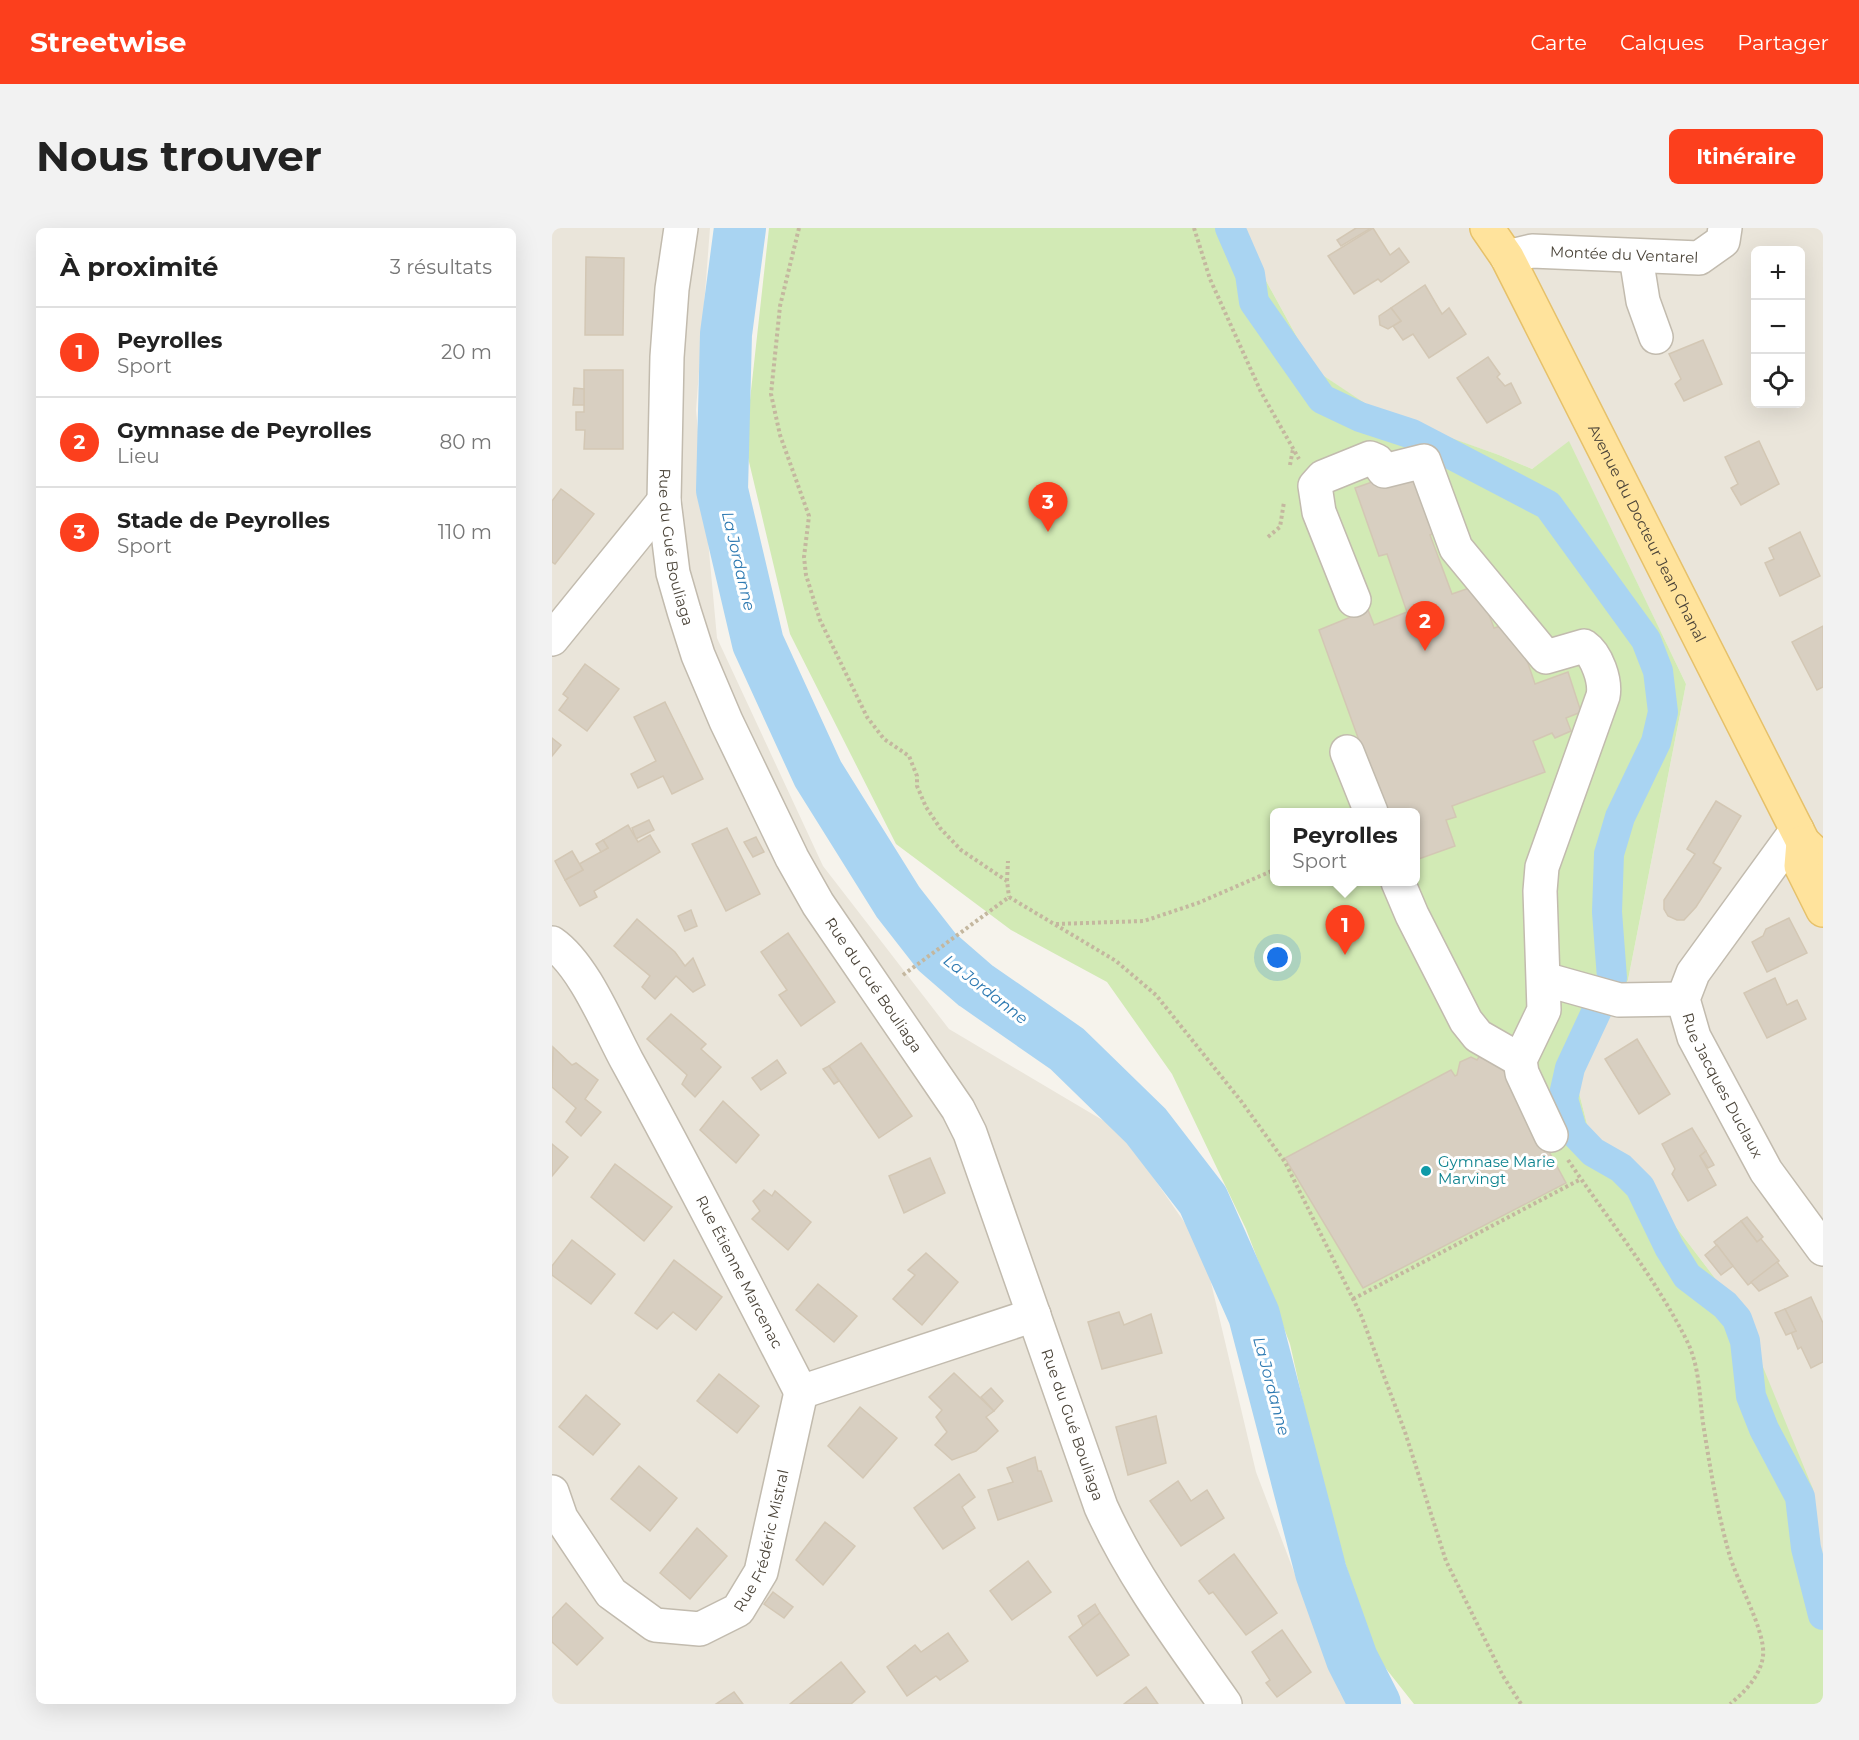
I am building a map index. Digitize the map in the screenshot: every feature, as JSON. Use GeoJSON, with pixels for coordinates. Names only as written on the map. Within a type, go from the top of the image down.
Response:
{"type":"FeatureCollection","features":[{"type":"Feature","properties":{"kind":"main road","name":"Avenue du Docteur Jean Chanal"},"geometry":{"type":"LineString","coordinates":[[1486,228],[1507,257],[1808,845],[1801,866],[1823,910]]}},
{"type":"Feature","properties":{"kind":"street","name":"Rue du Gué Bouliaga"},"geometry":{"type":"LineString","coordinates":[[681,228],[672,289],[667,357],[664,501],[673,573],[684,611],[726,722],[772,821],[818,904],[958,1109],[970,1133],[1090,1482],[1112,1530],[1151,1597],[1225,1704]]}},
{"type":"Feature","properties":{"kind":"street","name":"Montée du Ventarel"},"geometry":{"type":"LineString","coordinates":[[1507,257],[1532,251],[1699,258],[1724,241],[1725,228]]}},
{"type":"Feature","properties":{"kind":"street"},"geometry":{"type":"LineString","coordinates":[[1636,257],[1643,300],[1656,337]]}},
{"type":"Feature","properties":{"kind":"street"},"geometry":{"type":"LineString","coordinates":[[1354,600],[1319,512],[1315,486],[1323,477],[1370,458],[1377,461],[1384,471],[1424,461],[1456,548],[1546,657],[1584,646],[1590,650],[1605,684],[1603,696],[1542,867],[1540,891],[1544,1010],[1520,1060],[1522,1073],[1551,1135]]}},
{"type":"Feature","properties":{"kind":"street"},"geometry":{"type":"LineString","coordinates":[[552,639],[664,501]]}},
{"type":"Feature","properties":{"kind":"street"},"geometry":{"type":"LineString","coordinates":[[1347,752],[1369,808]]}},
{"type":"Feature","properties":{"kind":"street","name":"Rue Jacques Duclaux"},"geometry":{"type":"LineString","coordinates":[[1808,845],[1693,973],[1683,999],[1694,1037],[1766,1171],[1823,1249]]}},
{"type":"Feature","properties":{"kind":"street"},"geometry":{"type":"LineString","coordinates":[[1400,886],[1466,1021],[1478,1036],[1520,1060]]}},
{"type":"Feature","properties":{"kind":"street","name":"Rue Étienne Marcenac"},"geometry":{"type":"LineString","coordinates":[[552,943],[565,952],[586,986],[696,1186],[801,1392]]}},
{"type":"Feature","properties":{"kind":"street"},"geometry":{"type":"LineString","coordinates":[[1544,979],[1619,1000],[1683,999]]}},
{"type":"Feature","properties":{"kind":"street"},"geometry":{"type":"LineString","coordinates":[[801,1392],[1034,1315]]}},
{"type":"Feature","properties":{"kind":"street","name":"Rue Frédéric Mistral"},"geometry":{"type":"LineString","coordinates":[[552,1492],[561,1518],[611,1593],[655,1625],[700,1629],[738,1610],[761,1572],[801,1392]]}},
{"type":"Feature","properties":{"kind":"path"},"geometry":{"type":"LineString","coordinates":[[799,228],[780,306],[771,394],[780,435],[810,516],[804,557],[806,575],[820,620],[867,717],[884,739],[909,756],[918,776],[916,786],[940,828],[961,850],[1007,881]]}},
{"type":"Feature","properties":{"kind":"path"},"geometry":{"type":"LineString","coordinates":[[1194,228],[1210,279],[1261,392],[1315,486]]}},
{"type":"Feature","properties":{"kind":"path"},"geometry":{"type":"LineString","coordinates":[[1008,861],[1009,897]]}},
{"type":"Feature","properties":{"kind":"path"},"geometry":{"type":"LineString","coordinates":[[1055,924],[1144,921],[1198,903],[1270,872]]}},
{"type":"Feature","properties":{"kind":"path"},"geometry":{"type":"LineString","coordinates":[[1009,897],[1116,961],[1156,995],[1241,1101],[1286,1162],[1353,1299],[1404,1432],[1446,1561],[1503,1676],[1521,1704]]}},
{"type":"Feature","properties":{"kind":"path"},"geometry":{"type":"LineString","coordinates":[[908,972],[1009,897]]}},
{"type":"Feature","properties":{"kind":"path"},"geometry":{"type":"LineString","coordinates":[[1551,1135],[1659,1294],[1687,1340],[1697,1364],[1712,1479],[1729,1554],[1761,1639],[1763,1655],[1760,1668],[1752,1681],[1730,1704]]}},
{"type":"Feature","properties":{"kind":"path"},"geometry":{"type":"LineString","coordinates":[[1353,1299],[1581,1179]]}},
{"type":"Feature","properties":{"kind":"shaded area"},"geometry":{"type":"Polygon","coordinates":[[[552,228],[710,228],[696,410],[717,638],[823,866],[949,1029],[1121,1131],[1203,1249],[1256,1472],[1340,1693],[1349,1704],[552,1704],[552,228]]]}},
{"type":"Feature","properties":{"kind":"shaded area"},"geometry":{"type":"Polygon","coordinates":[[[1237,228],[1823,228],[1823,1587],[1740,1311],[1634,1172],[1588,1128],[1576,1081],[1628,980],[1686,684],[1569,442],[1532,469],[1499,455],[1378,413],[1315,370],[1237,228]]]}},
{"type":"Feature","properties":{"kind":"green space"},"geometry":{"type":"Polygon","coordinates":[[[769,228],[1237,228],[1315,370],[1378,412],[1532,469],[1569,441],[1686,684],[1628,980],[1576,1081],[1588,1128],[1634,1172],[1740,1311],[1813,1489],[1823,1587],[1823,1704],[1414,1704],[1376,1656],[1327,1508],[1290,1344],[1246,1229],[1172,1074],[1107,982],[1011,930],[896,844],[790,634],[745,445],[769,228]]]}},
{"type":"Feature","properties":{"kind":"building"},"geometry":{"type":"Polygon","coordinates":[[[1356,228],[1371,228],[1341,246],[1337,240],[1356,228]]]}},
{"type":"Feature","properties":{"kind":"building"},"geometry":{"type":"Polygon","coordinates":[[[1373,228],[1390,255],[1399,248],[1409,262],[1381,282],[1378,279],[1354,294],[1328,256],[1373,228]]]}},
{"type":"Feature","properties":{"kind":"building"},"geometry":{"type":"Polygon","coordinates":[[[586,257],[624,258],[623,335],[585,335],[586,257]]]}},
{"type":"Feature","properties":{"kind":"building"},"geometry":{"type":"Polygon","coordinates":[[[1425,285],[1442,314],[1449,308],[1466,334],[1429,358],[1413,334],[1403,340],[1393,326],[1401,321],[1391,308],[1425,285]]]}},
{"type":"Feature","properties":{"kind":"building"},"geometry":{"type":"Polygon","coordinates":[[[1391,308],[1401,321],[1388,329],[1380,325],[1379,316],[1391,308]]]}},
{"type":"Feature","properties":{"kind":"building"},"geometry":{"type":"Polygon","coordinates":[[[1703,340],[1722,384],[1684,401],[1675,384],[1681,379],[1669,354],[1703,340]]]}},
{"type":"Feature","properties":{"kind":"building"},"geometry":{"type":"Polygon","coordinates":[[[1488,357],[1500,374],[1497,377],[1505,386],[1511,383],[1521,403],[1487,423],[1457,378],[1488,357]]]}},
{"type":"Feature","properties":{"kind":"building"},"geometry":{"type":"Polygon","coordinates":[[[584,370],[623,370],[623,449],[584,449],[585,430],[576,430],[576,412],[584,412],[584,370]]]}},
{"type":"Feature","properties":{"kind":"building"},"geometry":{"type":"Polygon","coordinates":[[[574,388],[584,389],[584,405],[573,405],[574,388]]]}},
{"type":"Feature","properties":{"kind":"building"},"geometry":{"type":"Polygon","coordinates":[[[1759,441],[1779,484],[1741,505],[1731,488],[1738,484],[1725,457],[1759,441]]]}},
{"type":"Feature","properties":{"kind":"building"},"geometry":{"type":"Polygon","coordinates":[[[1421,465],[1444,530],[1430,535],[1452,594],[1478,585],[1494,628],[1514,622],[1535,684],[1568,672],[1581,712],[1566,718],[1571,731],[1555,738],[1552,733],[1533,741],[1545,772],[1452,806],[1456,817],[1446,820],[1455,846],[1420,859],[1420,808],[1384,808],[1319,630],[1368,610],[1374,625],[1407,612],[1387,554],[1379,556],[1355,488],[1421,465]]]}},
{"type":"Feature","properties":{"kind":"building"},"geometry":{"type":"Polygon","coordinates":[[[561,489],[594,514],[555,564],[552,562],[552,501],[561,489]]]}},
{"type":"Feature","properties":{"kind":"building"},"geometry":{"type":"Polygon","coordinates":[[[1800,532],[1820,576],[1780,596],[1765,563],[1774,559],[1769,548],[1800,532]]]}},
{"type":"Feature","properties":{"kind":"building"},"geometry":{"type":"Polygon","coordinates":[[[1823,626],[1823,687],[1817,690],[1792,642],[1823,626]]]}},
{"type":"Feature","properties":{"kind":"building"},"geometry":{"type":"Polygon","coordinates":[[[585,664],[619,689],[587,731],[559,710],[568,698],[563,694],[585,664]]]}},
{"type":"Feature","properties":{"kind":"building"},"geometry":{"type":"Polygon","coordinates":[[[665,702],[703,779],[672,794],[663,776],[638,788],[631,774],[656,761],[634,717],[665,702]]]}},
{"type":"Feature","properties":{"kind":"building"},"geometry":{"type":"Polygon","coordinates":[[[552,738],[561,745],[552,756],[552,738]]]}},
{"type":"Feature","properties":{"kind":"building"},"geometry":{"type":"Polygon","coordinates":[[[1716,801],[1741,816],[1713,863],[1721,868],[1696,907],[1684,920],[1677,920],[1668,916],[1664,909],[1664,900],[1695,854],[1687,849],[1716,801]]]}},
{"type":"Feature","properties":{"kind":"building"},"geometry":{"type":"Polygon","coordinates":[[[649,820],[654,830],[636,839],[632,828],[649,820]]]}},
{"type":"Feature","properties":{"kind":"building"},"geometry":{"type":"Polygon","coordinates":[[[628,825],[638,842],[650,835],[660,852],[594,891],[597,897],[580,906],[565,880],[583,870],[579,864],[608,848],[603,840],[628,825]]]}},
{"type":"Feature","properties":{"kind":"building"},"geometry":{"type":"Polygon","coordinates":[[[727,828],[760,894],[726,911],[692,844],[727,828]]]}},
{"type":"Feature","properties":{"kind":"building"},"geometry":{"type":"Polygon","coordinates":[[[756,837],[764,852],[753,857],[744,842],[756,837]]]}},
{"type":"Feature","properties":{"kind":"building"},"geometry":{"type":"Polygon","coordinates":[[[603,840],[608,848],[601,852],[596,844],[603,840]]]}},
{"type":"Feature","properties":{"kind":"building"},"geometry":{"type":"Polygon","coordinates":[[[572,851],[583,870],[565,880],[555,861],[572,851]]]}},
{"type":"Feature","properties":{"kind":"building"},"geometry":{"type":"Polygon","coordinates":[[[691,910],[697,926],[685,931],[678,916],[691,910]]]}},
{"type":"Feature","properties":{"kind":"building"},"geometry":{"type":"Polygon","coordinates":[[[1789,918],[1807,953],[1767,972],[1752,942],[1763,936],[1766,929],[1789,918]]]}},
{"type":"Feature","properties":{"kind":"building"},"geometry":{"type":"Polygon","coordinates":[[[637,919],[675,952],[685,966],[693,958],[705,985],[693,992],[676,976],[655,999],[642,987],[650,976],[614,946],[637,919]]]}},
{"type":"Feature","properties":{"kind":"building"},"geometry":{"type":"Polygon","coordinates":[[[788,933],[835,1002],[801,1026],[779,995],[787,990],[761,952],[788,933]]]}},
{"type":"Feature","properties":{"kind":"building"},"geometry":{"type":"Polygon","coordinates":[[[1775,978],[1787,1005],[1797,1000],[1806,1019],[1767,1038],[1744,993],[1775,978]]]}},
{"type":"Feature","properties":{"kind":"building"},"geometry":{"type":"Polygon","coordinates":[[[671,1014],[706,1044],[701,1049],[721,1067],[695,1097],[682,1084],[687,1075],[647,1039],[671,1014]]]}},
{"type":"Feature","properties":{"kind":"building"},"geometry":{"type":"Polygon","coordinates":[[[1637,1039],[1670,1094],[1639,1114],[1605,1059],[1637,1039]]]}},
{"type":"Feature","properties":{"kind":"building"},"geometry":{"type":"Polygon","coordinates":[[[861,1043],[912,1116],[879,1138],[829,1066],[861,1043]]]}},
{"type":"Feature","properties":{"kind":"building"},"geometry":{"type":"Polygon","coordinates":[[[553,1047],[572,1065],[576,1063],[598,1080],[585,1099],[601,1112],[581,1136],[566,1122],[576,1108],[552,1087],[553,1047]]]}},
{"type":"Feature","properties":{"kind":"building","name":"Gymnase Marie Marvingt"},"geometry":{"type":"Polygon","coordinates":[[[1483,1051],[1502,1065],[1566,1183],[1363,1288],[1285,1158],[1451,1070],[1455,1076],[1457,1075],[1460,1062],[1471,1057],[1477,1060],[1483,1051]]]}},
{"type":"Feature","properties":{"kind":"building"},"geometry":{"type":"Polygon","coordinates":[[[777,1060],[786,1073],[761,1090],[752,1078],[777,1060]]]}},
{"type":"Feature","properties":{"kind":"building"},"geometry":{"type":"Polygon","coordinates":[[[829,1066],[839,1081],[834,1084],[823,1069],[829,1066]]]}},
{"type":"Feature","properties":{"kind":"building"},"geometry":{"type":"Polygon","coordinates":[[[723,1101],[759,1135],[736,1163],[700,1130],[723,1101]]]}},
{"type":"Feature","properties":{"kind":"building"},"geometry":{"type":"Polygon","coordinates":[[[1692,1128],[1706,1151],[1700,1156],[1716,1185],[1688,1201],[1672,1174],[1675,1169],[1662,1144],[1692,1128]]]}},
{"type":"Feature","properties":{"kind":"building"},"geometry":{"type":"Polygon","coordinates":[[[552,1144],[568,1157],[552,1176],[552,1144]]]}},
{"type":"Feature","properties":{"kind":"building"},"geometry":{"type":"Polygon","coordinates":[[[1706,1151],[1714,1165],[1708,1168],[1700,1156],[1706,1151]]]}},
{"type":"Feature","properties":{"kind":"building"},"geometry":{"type":"Polygon","coordinates":[[[930,1158],[945,1193],[904,1213],[889,1176],[930,1158]]]}},
{"type":"Feature","properties":{"kind":"building"},"geometry":{"type":"Polygon","coordinates":[[[615,1164],[672,1207],[644,1241],[591,1197],[615,1164]]]}},
{"type":"Feature","properties":{"kind":"building"},"geometry":{"type":"Polygon","coordinates":[[[764,1190],[772,1196],[775,1191],[811,1222],[788,1250],[752,1219],[760,1211],[753,1201],[764,1190]]]}},
{"type":"Feature","properties":{"kind":"building"},"geometry":{"type":"Polygon","coordinates":[[[1747,1217],[1763,1237],[1757,1242],[1741,1221],[1747,1217]]]}},
{"type":"Feature","properties":{"kind":"building"},"geometry":{"type":"Polygon","coordinates":[[[1741,1221],[1757,1242],[1761,1239],[1779,1261],[1748,1285],[1714,1242],[1741,1221]]]}},
{"type":"Feature","properties":{"kind":"building"},"geometry":{"type":"Polygon","coordinates":[[[572,1240],[615,1274],[591,1304],[552,1275],[552,1266],[572,1240]]]}},
{"type":"Feature","properties":{"kind":"building"},"geometry":{"type":"Polygon","coordinates":[[[1717,1245],[1733,1266],[1721,1275],[1705,1255],[1717,1245]]]}},
{"type":"Feature","properties":{"kind":"building"},"geometry":{"type":"Polygon","coordinates":[[[926,1253],[958,1282],[922,1325],[893,1299],[915,1275],[908,1270],[926,1253]]]}},
{"type":"Feature","properties":{"kind":"building"},"geometry":{"type":"Polygon","coordinates":[[[674,1260],[722,1297],[696,1330],[673,1312],[657,1329],[635,1313],[674,1260]]]}},
{"type":"Feature","properties":{"kind":"building"},"geometry":{"type":"Polygon","coordinates":[[[1777,1262],[1788,1276],[1759,1291],[1751,1282],[1777,1262]]]}},
{"type":"Feature","properties":{"kind":"building"},"geometry":{"type":"Polygon","coordinates":[[[818,1284],[857,1316],[834,1342],[796,1310],[818,1284]]]}},
{"type":"Feature","properties":{"kind":"building"},"geometry":{"type":"Polygon","coordinates":[[[1811,1297],[1823,1323],[1823,1362],[1811,1368],[1801,1347],[1798,1349],[1791,1332],[1796,1331],[1785,1309],[1811,1297]]]}},
{"type":"Feature","properties":{"kind":"building"},"geometry":{"type":"Polygon","coordinates":[[[1785,1309],[1796,1331],[1786,1335],[1775,1313],[1785,1309]]]}},
{"type":"Feature","properties":{"kind":"building"},"geometry":{"type":"Polygon","coordinates":[[[1119,1312],[1124,1325],[1151,1314],[1162,1353],[1102,1369],[1088,1322],[1119,1312]]]}},
{"type":"Feature","properties":{"kind":"building"},"geometry":{"type":"Polygon","coordinates":[[[954,1373],[994,1411],[986,1417],[998,1431],[976,1451],[952,1460],[935,1445],[947,1432],[936,1417],[942,1410],[929,1397],[954,1373]]]}},
{"type":"Feature","properties":{"kind":"building"},"geometry":{"type":"Polygon","coordinates":[[[719,1374],[759,1406],[737,1433],[697,1401],[719,1374]]]}},
{"type":"Feature","properties":{"kind":"building"},"geometry":{"type":"Polygon","coordinates":[[[991,1388],[1003,1401],[994,1411],[981,1397],[991,1388]]]}},
{"type":"Feature","properties":{"kind":"building"},"geometry":{"type":"Polygon","coordinates":[[[586,1395],[620,1424],[593,1455],[559,1427],[586,1395]]]}},
{"type":"Feature","properties":{"kind":"building"},"geometry":{"type":"Polygon","coordinates":[[[860,1407],[897,1438],[863,1478],[828,1446],[860,1407]]]}},
{"type":"Feature","properties":{"kind":"building"},"geometry":{"type":"Polygon","coordinates":[[[1156,1416],[1166,1463],[1128,1475],[1116,1427],[1156,1416]]]}},
{"type":"Feature","properties":{"kind":"building"},"geometry":{"type":"Polygon","coordinates":[[[1035,1457],[1038,1471],[1041,1471],[1052,1501],[998,1520],[988,1490],[1013,1482],[1007,1468],[1035,1457]]]}},
{"type":"Feature","properties":{"kind":"building"},"geometry":{"type":"Polygon","coordinates":[[[639,1466],[677,1498],[650,1531],[611,1499],[639,1466]]]}},
{"type":"Feature","properties":{"kind":"building"},"geometry":{"type":"Polygon","coordinates":[[[959,1474],[975,1497],[962,1507],[975,1528],[943,1549],[914,1508],[959,1474]]]}},
{"type":"Feature","properties":{"kind":"building"},"geometry":{"type":"Polygon","coordinates":[[[1178,1481],[1191,1501],[1207,1490],[1224,1518],[1181,1546],[1150,1501],[1178,1481]]]}},
{"type":"Feature","properties":{"kind":"building"},"geometry":{"type":"Polygon","coordinates":[[[825,1522],[855,1546],[823,1585],[796,1560],[825,1522]]]}},
{"type":"Feature","properties":{"kind":"building"},"geometry":{"type":"Polygon","coordinates":[[[697,1528],[727,1556],[690,1599],[660,1573],[697,1528]]]}},
{"type":"Feature","properties":{"kind":"building"},"geometry":{"type":"Polygon","coordinates":[[[1234,1554],[1277,1613],[1246,1635],[1213,1592],[1209,1594],[1199,1581],[1234,1554]]]}},
{"type":"Feature","properties":{"kind":"building"},"geometry":{"type":"Polygon","coordinates":[[[1028,1561],[1051,1592],[1012,1620],[990,1591],[1028,1561]]]}},
{"type":"Feature","properties":{"kind":"building"},"geometry":{"type":"Polygon","coordinates":[[[773,1592],[793,1607],[784,1618],[764,1604],[773,1592]]]}},
{"type":"Feature","properties":{"kind":"building"},"geometry":{"type":"Polygon","coordinates":[[[566,1603],[603,1638],[577,1665],[552,1642],[552,1618],[566,1603]]]}},
{"type":"Feature","properties":{"kind":"building"},"geometry":{"type":"Polygon","coordinates":[[[1095,1604],[1100,1613],[1083,1626],[1078,1616],[1095,1604]]]}},
{"type":"Feature","properties":{"kind":"building"},"geometry":{"type":"Polygon","coordinates":[[[1100,1613],[1129,1655],[1097,1676],[1069,1637],[1100,1613]]]}},
{"type":"Feature","properties":{"kind":"building"},"geometry":{"type":"Polygon","coordinates":[[[1282,1630],[1311,1672],[1277,1697],[1266,1683],[1270,1680],[1252,1652],[1282,1630]]]}},
{"type":"Feature","properties":{"kind":"building"},"geometry":{"type":"Polygon","coordinates":[[[948,1633],[968,1661],[940,1680],[936,1676],[907,1696],[887,1667],[915,1645],[921,1652],[948,1633]]]}},
{"type":"Feature","properties":{"kind":"building"},"geometry":{"type":"Polygon","coordinates":[[[841,1662],[865,1692],[851,1704],[790,1704],[841,1662]]]}},
{"type":"Feature","properties":{"kind":"building"},"geometry":{"type":"Polygon","coordinates":[[[1146,1687],[1158,1704],[1124,1704],[1146,1687]]]}},
{"type":"Feature","properties":{"kind":"building"},"geometry":{"type":"Polygon","coordinates":[[[734,1692],[743,1704],[716,1704],[734,1692]]]}},
{"type":"Feature","properties":{"kind":"waterway","name":"La Jordanne"},"geometry":{"type":"LineString","coordinates":[[740,228],[726,334],[722,490],[758,643],[818,774],[898,902],[937,952],[975,985],[1067,1049],[1146,1126],[1203,1200],[1254,1315],[1321,1572],[1352,1659],[1375,1704]]}},
{"type":"Feature","properties":{"kind":"waterway"},"geometry":{"type":"LineString","coordinates":[[1230,228],[1250,274],[1254,302],[1322,399],[1360,417],[1412,434],[1548,505],[1646,640],[1658,671],[1663,712],[1656,742],[1620,817],[1609,854],[1607,912],[1612,978],[1570,1068],[1563,1099],[1572,1130],[1593,1152],[1621,1168],[1640,1187],[1669,1247],[1687,1276],[1725,1305],[1737,1319],[1745,1341],[1751,1396],[1764,1429],[1800,1497],[1806,1548],[1823,1615]]}},
{"type":"Feature","properties":{"kind":"place","name":"Stade de Peyrolles"},"geometry":{"type":"Point","coordinates":[1048,532]}},
{"type":"Feature","properties":{"kind":"place","name":"Gymnase de Peyrolles"},"geometry":{"type":"Point","coordinates":[1425,651]}},
{"type":"Feature","properties":{"kind":"place","name":"Peyrolles"},"geometry":{"type":"Point","coordinates":[1345,955]}},
{"type":"Feature","properties":{"kind":"place","name":"Gymnase Marie Marvingt"},"geometry":{"type":"Point","coordinates":[1426,1171]}}]}
